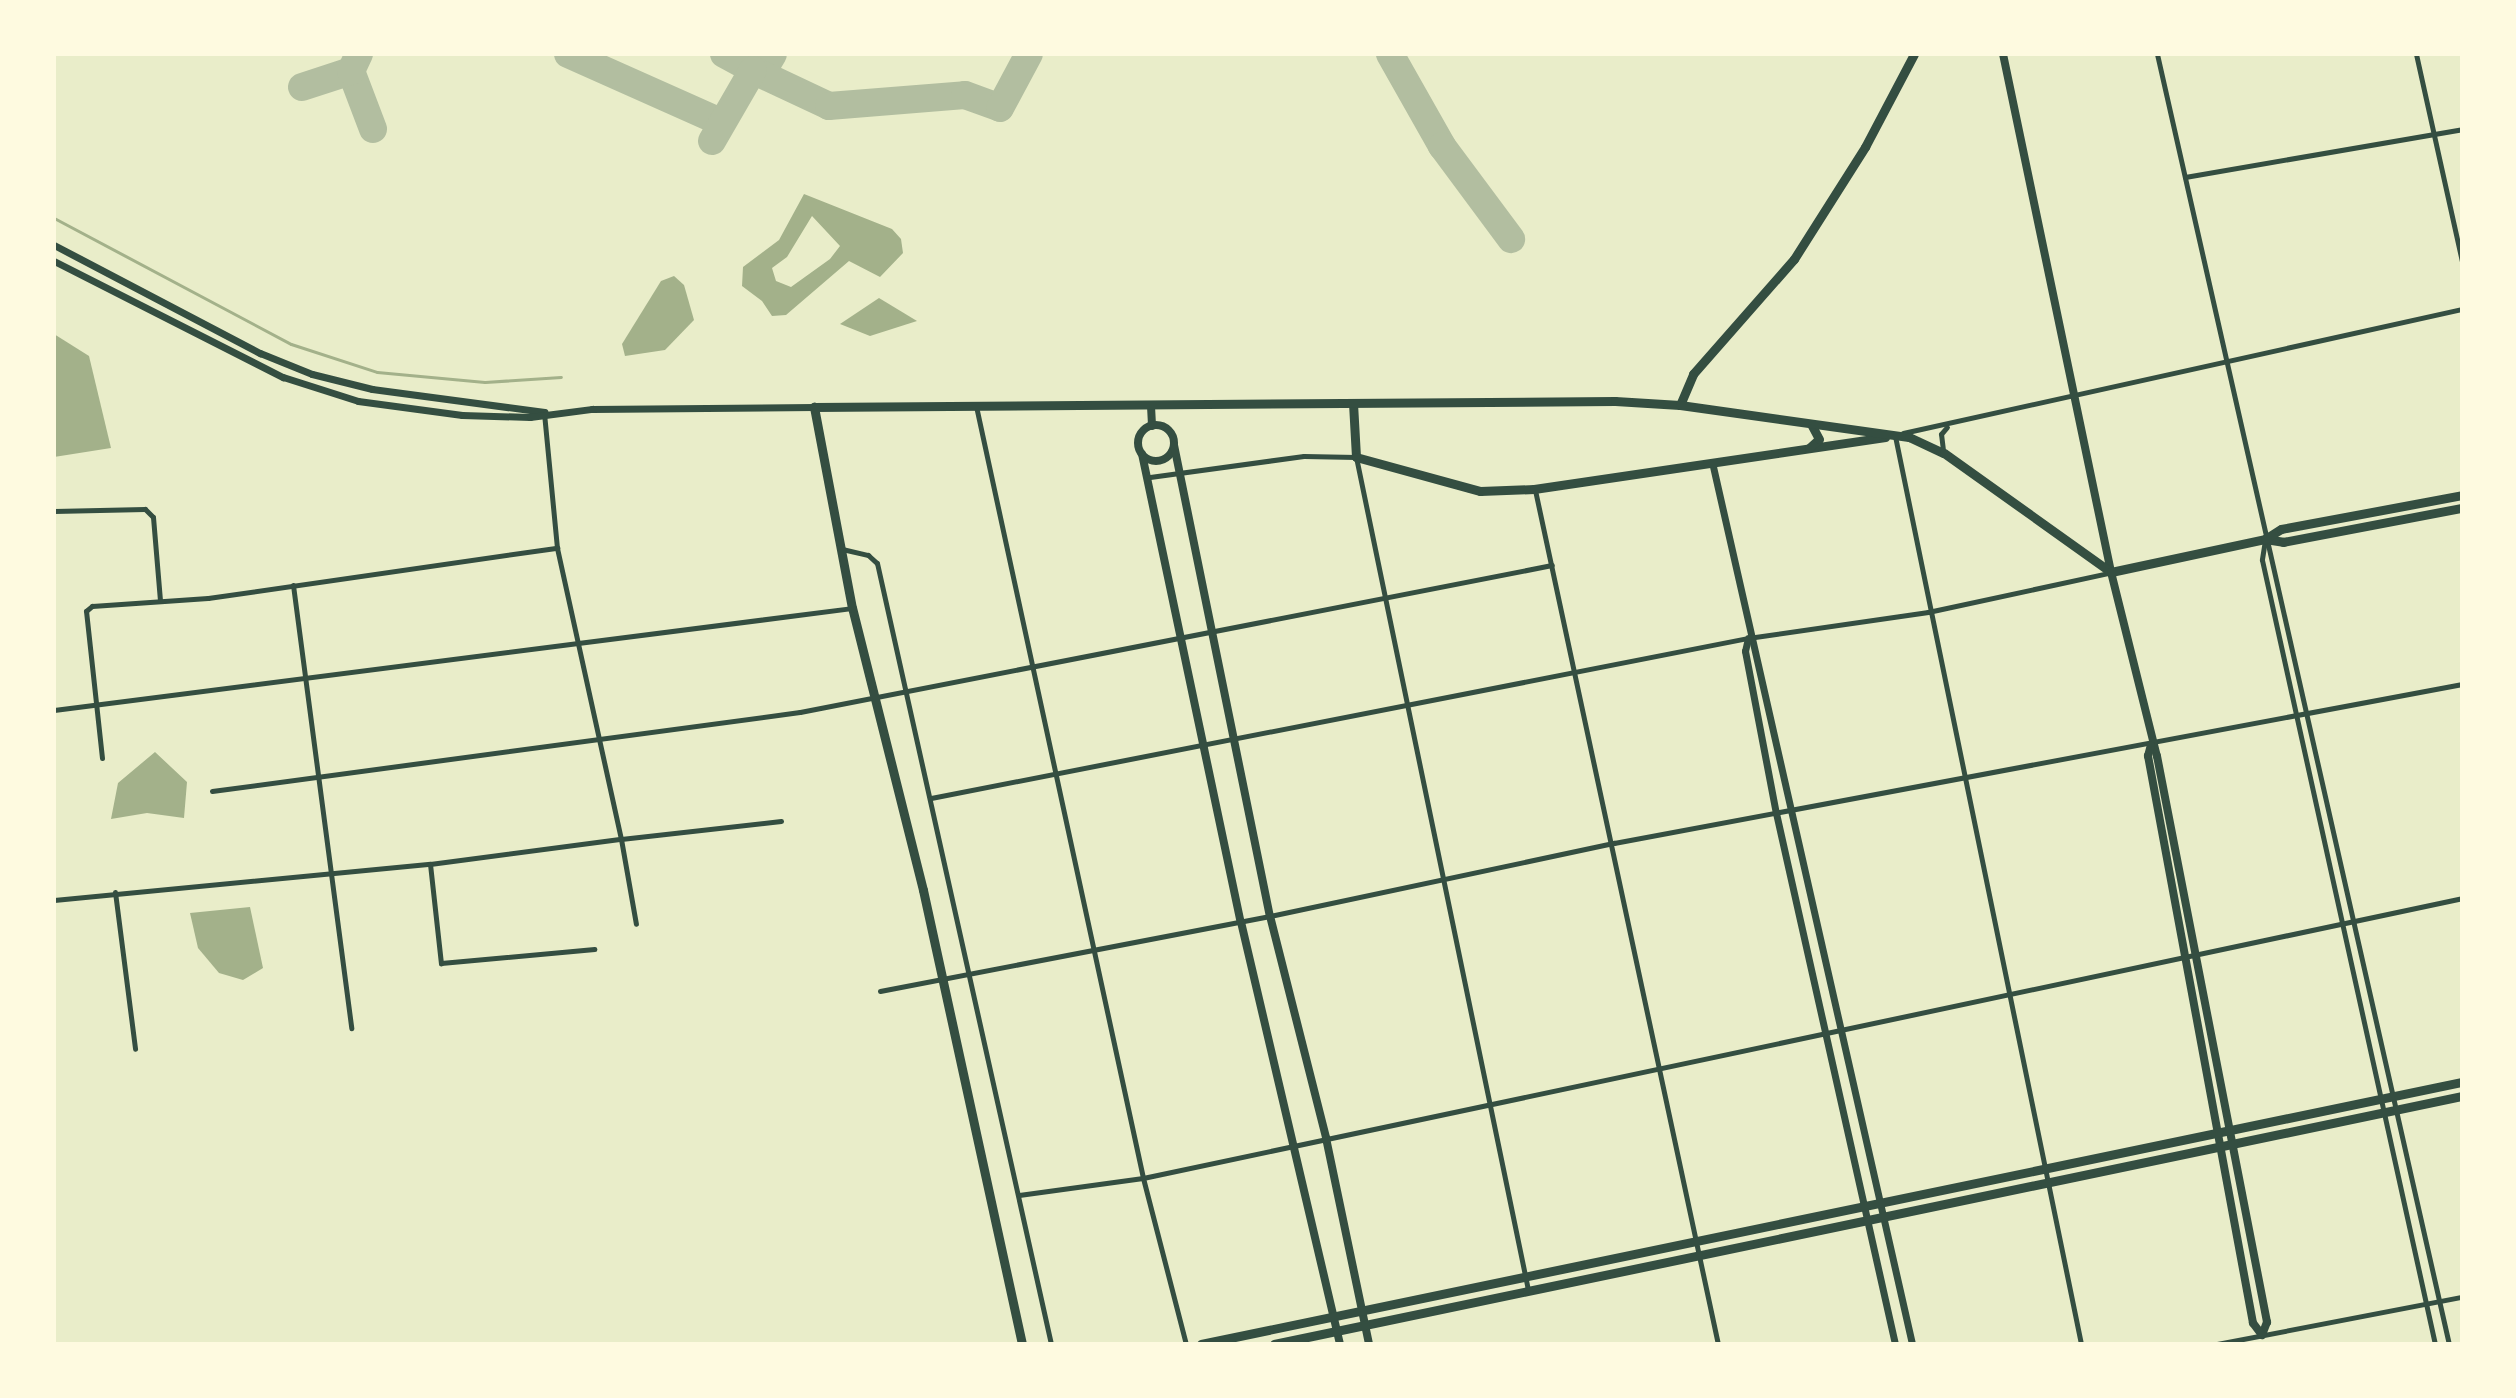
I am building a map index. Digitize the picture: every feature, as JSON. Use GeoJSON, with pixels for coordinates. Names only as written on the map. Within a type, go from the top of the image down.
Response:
{"type":"FeatureCollection","features":[{"type":"Feature","properties":{"kind":"main road"},"geometry":{"type":"LineString","coordinates":[[1680,405],[1693,374],[1794,259],[1865,147],[1914,54]]}},
{"type":"Feature","properties":{"kind":"main road"},"geometry":{"type":"LineString","coordinates":[[2003,54],[2111,572],[2151,745],[2148,756],[2233,1143],[2267,1322],[2262,1340]]}},
{"type":"Feature","properties":{"kind":"main road"},"geometry":{"type":"LineString","coordinates":[[1353,403],[1356,457],[1480,491],[1534,489],[1895,435]]}},
{"type":"Feature","properties":{"kind":"main road"},"geometry":{"type":"LineString","coordinates":[[1022,1344],[941,977],[852,608],[814,407],[1353,403],[1680,405],[1895,435],[1944,453],[2111,572],[2265,539],[2281,529],[2462,495]]}},
{"type":"Feature","properties":{"kind":"main road"},"geometry":{"type":"LineString","coordinates":[[1151,406],[1152,426]]}},
{"type":"Feature","properties":{"kind":"main road"},"geometry":{"type":"LineString","coordinates":[[1806,450],[1819,439],[1809,423]]}},
{"type":"Feature","properties":{"kind":"main road"},"geometry":{"type":"LineString","coordinates":[[1152,426],[1168,429],[1180,470],[1270,916],[1326,1138],[1369,1344]]}},
{"type":"Feature","properties":{"kind":"main road"},"geometry":{"type":"LineString","coordinates":[[1152,426],[1139,438],[1142,454],[1150,477],[1180,637],[1291,1147],[1340,1344]]}},
{"type":"Feature","properties":{"kind":"main road"},"geometry":{"type":"LineString","coordinates":[[1142,454],[1158,461],[1174,445]]}},
{"type":"Feature","properties":{"kind":"main road"},"geometry":{"type":"LineString","coordinates":[[2265,539],[2283,542],[2462,508]]}},
{"type":"Feature","properties":{"kind":"main road"},"geometry":{"type":"LineString","coordinates":[[2192,954],[2218,1133],[2253,1323],[2262,1340]]}},
{"type":"Feature","properties":{"kind":"main road"},"geometry":{"type":"LineString","coordinates":[[1201,1344],[1361,1307],[1694,1244],[1883,1201],[2044,1171],[2462,1082]]}},
{"type":"Feature","properties":{"kind":"main road"},"geometry":{"type":"LineString","coordinates":[[1274,1344],[2462,1096]]}},
{"type":"Feature","properties":{"kind":"street"},"geometry":{"type":"LineString","coordinates":[[2157,54],[2265,539],[2356,920],[2435,1344]]}},
{"type":"Feature","properties":{"kind":"street"},"geometry":{"type":"LineString","coordinates":[[2416,54],[2462,261]]}},
{"type":"Feature","properties":{"kind":"street"},"geometry":{"type":"LineString","coordinates":[[2185,177],[2462,129]]}},
{"type":"Feature","properties":{"kind":"street"},"geometry":{"type":"LineString","coordinates":[[54,245],[260,353],[312,374],[372,389],[544,412],[814,407]]}},
{"type":"Feature","properties":{"kind":"street"},"geometry":{"type":"LineString","coordinates":[[54,261],[283,377],[324,391],[462,415],[530,417],[544,412]]}},
{"type":"Feature","properties":{"kind":"street"},"geometry":{"type":"LineString","coordinates":[[2081,1344],[1928,612],[1895,435],[2074,398],[2462,309]]}},
{"type":"Feature","properties":{"kind":"street"},"geometry":{"type":"LineString","coordinates":[[976,406],[1035,667],[1143,1178],[1186,1344]]}},
{"type":"Feature","properties":{"kind":"street"},"geometry":{"type":"LineString","coordinates":[[544,412],[557,548],[621,839],[636,924]]}},
{"type":"Feature","properties":{"kind":"street"},"geometry":{"type":"LineString","coordinates":[[1944,453],[1941,434],[1955,423]]}},
{"type":"Feature","properties":{"kind":"street"},"geometry":{"type":"LineString","coordinates":[[1150,477],[1180,470],[1304,456],[1356,457],[1528,1290]]}},
{"type":"Feature","properties":{"kind":"street"},"geometry":{"type":"LineString","coordinates":[[1712,462],[1748,638],[1756,650],[1787,811],[1843,1027],[1912,1344]]}},
{"type":"Feature","properties":{"kind":"street"},"geometry":{"type":"LineString","coordinates":[[1534,489],[1614,843],[1656,1066],[1718,1344]]}},
{"type":"Feature","properties":{"kind":"street"},"geometry":{"type":"LineString","coordinates":[[54,511],[145,509],[153,517],[160,601]]}},
{"type":"Feature","properties":{"kind":"street"},"geometry":{"type":"LineString","coordinates":[[2265,539],[2262,560],[2296,718],[2343,923],[2449,1344]]}},
{"type":"Feature","properties":{"kind":"street"},"geometry":{"type":"LineString","coordinates":[[102,758],[86,611],[92,606],[293,585],[557,548]]}},
{"type":"Feature","properties":{"kind":"street"},"geometry":{"type":"LineString","coordinates":[[841,549],[868,555],[877,563],[1051,1344]]}},
{"type":"Feature","properties":{"kind":"street"},"geometry":{"type":"LineString","coordinates":[[212,791],[319,780],[876,699],[1552,565]]}},
{"type":"Feature","properties":{"kind":"street"},"geometry":{"type":"LineString","coordinates":[[931,798],[1408,709],[1748,638],[1928,612],[2111,572]]}},
{"type":"Feature","properties":{"kind":"street"},"geometry":{"type":"LineString","coordinates":[[293,585],[351,1028]]}},
{"type":"Feature","properties":{"kind":"street"},"geometry":{"type":"LineString","coordinates":[[54,710],[578,640],[852,608]]}},
{"type":"Feature","properties":{"kind":"street"},"geometry":{"type":"LineString","coordinates":[[1748,638],[1745,651],[1776,813],[1867,1205],[1895,1344]]}},
{"type":"Feature","properties":{"kind":"street"},"geometry":{"type":"LineString","coordinates":[[880,991],[1241,922],[1441,877],[1614,843],[1963,781],[2462,684]]}},
{"type":"Feature","properties":{"kind":"street"},"geometry":{"type":"LineString","coordinates":[[54,900],[430,864],[781,821]]}},
{"type":"Feature","properties":{"kind":"street"},"geometry":{"type":"LineString","coordinates":[[430,864],[441,963],[594,949]]}},
{"type":"Feature","properties":{"kind":"street"},"geometry":{"type":"LineString","coordinates":[[115,892],[135,1049]]}},
{"type":"Feature","properties":{"kind":"street"},"geometry":{"type":"LineString","coordinates":[[1019,1195],[1143,1178],[1656,1066],[2462,898]]}},
{"type":"Feature","properties":{"kind":"street"},"geometry":{"type":"LineString","coordinates":[[2217,1344],[2262,1340],[2462,1297]]}},
{"type":"Feature","properties":{"kind":"shaded area"},"geometry":{"type":"Polygon","coordinates":[[[804,194],[892,229],[901,239],[903,253],[880,277],[849,261],[786,315],[772,316],[762,301],[742,286],[743,267],[779,240],[804,194]],[[812,216],[787,257],[772,268],[776,281],[791,287],[830,259],[840,246],[812,216]]]}},
{"type":"Feature","properties":{"kind":"shaded area"},"geometry":{"type":"Polygon","coordinates":[[[674,276],[684,285],[694,320],[665,350],[625,356],[622,344],[661,281],[674,276]]]}},
{"type":"Feature","properties":{"kind":"shaded area"},"geometry":{"type":"Polygon","coordinates":[[[879,298],[917,321],[870,336],[840,324],[879,298]]]}},
{"type":"Feature","properties":{"kind":"shaded area"},"geometry":{"type":"Polygon","coordinates":[[[54,334],[89,356],[111,448],[54,457],[54,334]]]}},
{"type":"Feature","properties":{"kind":"shaded area"},"geometry":{"type":"Polygon","coordinates":[[[155,752],[187,782],[184,818],[147,813],[111,819],[118,783],[155,752]]]}},
{"type":"Feature","properties":{"kind":"shaded area"},"geometry":{"type":"Polygon","coordinates":[[[250,907],[263,968],[243,980],[219,973],[198,948],[190,913],[250,907]]]}},
{"type":"Feature","properties":{"kind":"waterway"},"geometry":{"type":"LineString","coordinates":[[54,218],[291,344],[377,372],[485,382],[561,377]]}},
{"type":"Feature","properties":{"kind":"taxiway"},"geometry":{"type":"LineString","coordinates":[[302,87],[351,71],[359,54]]}},
{"type":"Feature","properties":{"kind":"taxiway"},"geometry":{"type":"LineString","coordinates":[[568,54],[721,122]]}},
{"type":"Feature","properties":{"kind":"taxiway"},"geometry":{"type":"LineString","coordinates":[[724,54],[761,74],[773,54]]}},
{"type":"Feature","properties":{"kind":"taxiway"},"geometry":{"type":"LineString","coordinates":[[761,74],[829,106],[965,95],[1000,108],[1029,54]]}},
{"type":"Feature","properties":{"kind":"taxiway"},"geometry":{"type":"LineString","coordinates":[[1390,54],[1442,146],[1511,239]]}},
{"type":"Feature","properties":{"kind":"taxiway"},"geometry":{"type":"LineString","coordinates":[[712,141],[753,70]]}},
{"type":"Feature","properties":{"kind":"taxiway"},"geometry":{"type":"LineString","coordinates":[[351,71],[373,129]]}}]}
